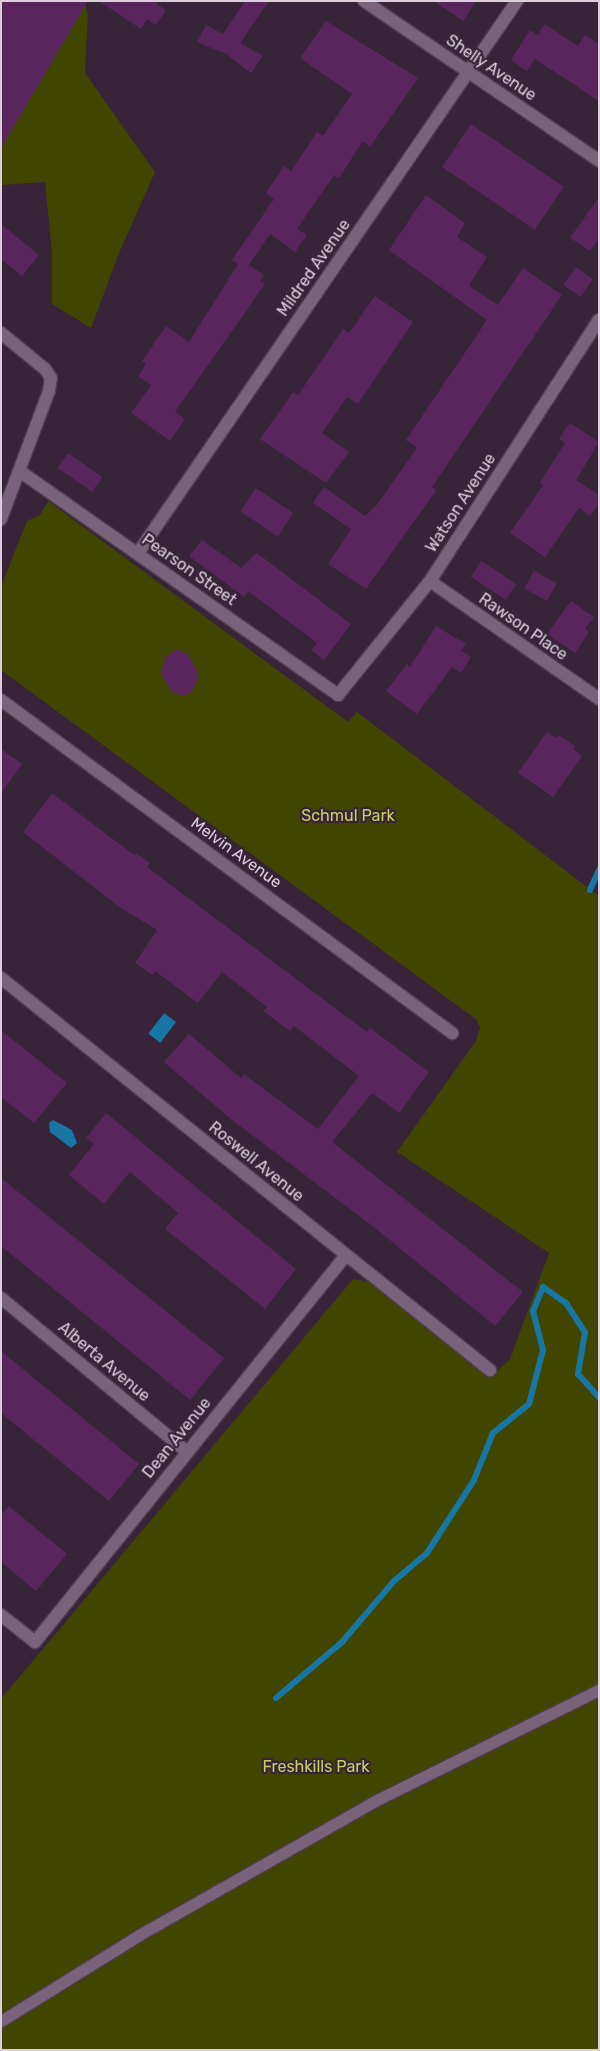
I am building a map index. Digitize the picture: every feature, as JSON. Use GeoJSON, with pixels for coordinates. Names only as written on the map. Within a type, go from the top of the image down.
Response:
{"type":"FeatureCollection","features":[{"type":"Feature","properties":{"kind":"street","name":"Shelly Avenue"},"geometry":{"type":"LineString","coordinates":[[364,1],[599,161]]}},
{"type":"Feature","properties":{"kind":"street","name":"Mildred Avenue"},"geometry":{"type":"LineString","coordinates":[[138,554],[517,1]]}},
{"type":"Feature","properties":{"kind":"street","name":"Watson Avenue"},"geometry":{"type":"LineString","coordinates":[[338,695],[430,581],[599,320]]}},
{"type":"Feature","properties":{"kind":"street"},"geometry":{"type":"LineString","coordinates":[[1,333],[45,369],[51,378],[49,391],[21,472],[1,519]]}},
{"type":"Feature","properties":{"kind":"street","name":"Pearson Street"},"geometry":{"type":"LineString","coordinates":[[21,472],[338,695]]}},
{"type":"Feature","properties":{"kind":"street","name":"Rawson Place"},"geometry":{"type":"LineString","coordinates":[[430,581],[599,699]]}},
{"type":"Feature","properties":{"kind":"street","name":"Melvin Avenue"},"geometry":{"type":"LineString","coordinates":[[1,700],[452,1033]]}},
{"type":"Feature","properties":{"kind":"street","name":"Roswell Avenue"},"geometry":{"type":"LineString","coordinates":[[1,978],[490,1370]]}},
{"type":"Feature","properties":{"kind":"street","name":"Dean Avenue"},"geometry":{"type":"LineString","coordinates":[[1,1615],[35,1642],[186,1451],[346,1255]]}},
{"type":"Feature","properties":{"kind":"street","name":"Alberta Avenue"},"geometry":{"type":"LineString","coordinates":[[1,1298],[186,1451]]}},
{"type":"Feature","properties":{"kind":"lane"},"geometry":{"type":"LineString","coordinates":[[1,2021],[139,1935],[377,1800],[599,1690]]}},
{"type":"Feature","properties":{"kind":"green space"},"geometry":{"type":"Polygon","coordinates":[[[1,1],[84,1],[88,15],[85,73],[155,172],[119,253],[91,328],[52,304],[52,253],[45,182],[1,185],[1,1]]]}},
{"type":"Feature","properties":{"kind":"green space","name":"Freshkills Park"},"geometry":{"type":"Polygon","coordinates":[[[48,501],[348,722],[357,712],[599,896],[599,2050],[1,2050],[1,1699],[353,1279],[374,1283],[490,1378],[510,1359],[549,1253],[397,1152],[476,1041],[480,1028],[477,1020],[1,670],[1,586],[27,521],[40,515],[48,501]]]}},
{"type":"Feature","properties":{"kind":"water"},"geometry":{"type":"Polygon","coordinates":[[[164,1013],[176,1022],[160,1043],[148,1034],[164,1013]]]}},
{"type":"Feature","properties":{"kind":"water"},"geometry":{"type":"Polygon","coordinates":[[[53,1120],[72,1130],[77,1143],[71,1148],[50,1132],[49,1123],[53,1120]]]}},
{"type":"Feature","properties":{"kind":"building"},"geometry":{"type":"Polygon","coordinates":[[[1,1],[88,1],[1,148],[1,1]]]}},
{"type":"Feature","properties":{"kind":"building"},"geometry":{"type":"Polygon","coordinates":[[[99,1],[159,1],[157,4],[166,10],[156,25],[147,19],[141,29],[99,1]]]}},
{"type":"Feature","properties":{"kind":"building"},"geometry":{"type":"Polygon","coordinates":[[[245,1],[269,1],[240,43],[263,56],[251,73],[226,54],[197,42],[206,25],[223,34],[245,1]]]}},
{"type":"Feature","properties":{"kind":"building"},"geometry":{"type":"Polygon","coordinates":[[[434,1],[476,1],[463,21],[434,1]]]}},
{"type":"Feature","properties":{"kind":"building"},"geometry":{"type":"Polygon","coordinates":[[[326,21],[418,78],[370,147],[363,141],[339,178],[334,175],[297,229],[307,235],[295,252],[270,234],[249,265],[264,275],[260,281],[265,284],[175,412],[185,419],[170,441],[131,413],[151,385],[138,376],[146,364],[142,361],[166,326],[189,342],[238,264],[232,260],[274,199],[266,193],[284,166],[291,171],[317,132],[323,136],[352,94],[300,58],[326,21]]]}},
{"type":"Feature","properties":{"kind":"building"},"geometry":{"type":"Polygon","coordinates":[[[545,24],[578,46],[585,35],[599,44],[599,101],[535,59],[527,71],[511,60],[530,30],[538,35],[545,24]]]}},
{"type":"Feature","properties":{"kind":"building"},"geometry":{"type":"Polygon","coordinates":[[[471,124],[564,187],[535,230],[442,167],[471,124]]]}},
{"type":"Feature","properties":{"kind":"building"},"geometry":{"type":"Polygon","coordinates":[[[426,195],[465,223],[457,237],[487,257],[469,285],[471,287],[498,305],[523,268],[562,295],[432,487],[436,491],[366,589],[328,564],[351,529],[313,503],[324,487],[365,516],[376,506],[417,448],[406,440],[487,320],[389,250],[426,195]]]}},
{"type":"Feature","properties":{"kind":"building"},"geometry":{"type":"Polygon","coordinates":[[[599,197],[599,239],[590,251],[570,238],[599,197]]]}},
{"type":"Feature","properties":{"kind":"building"},"geometry":{"type":"Polygon","coordinates":[[[1,224],[39,255],[22,276],[1,259],[1,224]]]}},
{"type":"Feature","properties":{"kind":"building"},"geometry":{"type":"Polygon","coordinates":[[[576,267],[593,279],[581,297],[563,285],[576,267]]]}},
{"type":"Feature","properties":{"kind":"building"},"geometry":{"type":"Polygon","coordinates":[[[375,296],[413,322],[358,404],[347,397],[322,433],[349,452],[326,483],[260,439],[293,392],[298,395],[343,329],[349,333],[375,296]]]}},
{"type":"Feature","properties":{"kind":"building"},"geometry":{"type":"Polygon","coordinates":[[[570,423],[599,442],[576,480],[599,495],[599,503],[590,516],[579,508],[545,557],[510,533],[543,485],[540,482],[565,443],[559,439],[570,423]]]}},
{"type":"Feature","properties":{"kind":"building"},"geometry":{"type":"Polygon","coordinates":[[[68,453],[102,477],[92,492],[58,468],[68,453]]]}},
{"type":"Feature","properties":{"kind":"building"},"geometry":{"type":"Polygon","coordinates":[[[256,488],[293,513],[278,536],[240,511],[256,488]]]}},
{"type":"Feature","properties":{"kind":"building"},"geometry":{"type":"Polygon","coordinates":[[[202,540],[241,568],[257,553],[351,624],[324,660],[311,650],[317,643],[248,591],[244,597],[189,556],[202,540]]]}},
{"type":"Feature","properties":{"kind":"building"},"geometry":{"type":"Polygon","coordinates":[[[481,561],[516,584],[506,600],[471,577],[481,561]]]}},
{"type":"Feature","properties":{"kind":"building"},"geometry":{"type":"Polygon","coordinates":[[[534,571],[557,584],[547,601],[524,588],[534,571]]]}},
{"type":"Feature","properties":{"kind":"building"},"geometry":{"type":"Polygon","coordinates":[[[571,601],[594,617],[585,629],[589,632],[575,653],[547,634],[571,601]]]}},
{"type":"Feature","properties":{"kind":"building"},"geometry":{"type":"Polygon","coordinates":[[[436,626],[466,644],[461,651],[471,657],[461,673],[452,667],[417,714],[386,691],[407,664],[410,667],[436,626]]]}},
{"type":"Feature","properties":{"kind":"building"},"geometry":{"type":"Polygon","coordinates":[[[177,649],[188,654],[197,671],[198,679],[191,692],[184,696],[172,692],[161,673],[166,656],[177,649]]]}},
{"type":"Feature","properties":{"kind":"building"},"geometry":{"type":"Polygon","coordinates":[[[547,732],[556,738],[559,735],[575,746],[573,749],[582,756],[553,797],[518,773],[547,732]]]}},
{"type":"Feature","properties":{"kind":"building"},"geometry":{"type":"Polygon","coordinates":[[[1,749],[22,764],[1,793],[1,749]]]}},
{"type":"Feature","properties":{"kind":"building"},"geometry":{"type":"Polygon","coordinates":[[[52,793],[130,852],[135,855],[136,853],[150,863],[147,867],[367,1032],[370,1028],[429,1072],[399,1113],[372,1093],[332,1142],[523,1292],[495,1326],[375,1228],[232,1120],[164,1062],[189,1034],[241,1078],[244,1074],[318,1129],[359,1076],[294,1026],[290,1031],[263,1011],[267,1007],[222,972],[198,1003],[155,971],[153,975],[135,963],[157,930],[118,906],[23,832],[52,793]]]}},
{"type":"Feature","properties":{"kind":"building"},"geometry":{"type":"Polygon","coordinates":[[[1,1030],[67,1083],[34,1123],[1,1097],[1,1030]]]}},
{"type":"Feature","properties":{"kind":"building"},"geometry":{"type":"Polygon","coordinates":[[[106,1113],[296,1269],[265,1309],[165,1229],[178,1213],[130,1172],[104,1204],[69,1175],[94,1144],[86,1138],[106,1113]]]}},
{"type":"Feature","properties":{"kind":"building"},"geometry":{"type":"Polygon","coordinates":[[[1,1178],[224,1358],[190,1400],[1,1246],[1,1178]]]}},
{"type":"Feature","properties":{"kind":"building"},"geometry":{"type":"Polygon","coordinates":[[[1,1351],[139,1464],[109,1501],[1,1413],[1,1351]]]}},
{"type":"Feature","properties":{"kind":"building"},"geometry":{"type":"Polygon","coordinates":[[[9,1506],[67,1554],[36,1591],[1,1562],[1,1515],[9,1506]]]}},
{"type":"Feature","properties":{"kind":"waterway"},"geometry":{"type":"LineString","coordinates":[[590,890],[599,870]]}},
{"type":"Feature","properties":{"kind":"waterway"},"geometry":{"type":"LineString","coordinates":[[276,1698],[342,1642],[394,1581],[427,1553],[474,1480],[493,1433],[529,1404],[543,1350],[533,1311],[543,1287],[566,1303],[585,1332],[578,1374],[599,1397]]}},
{"type":"Feature","properties":{"kind":"park label","name":"Schmul Park"},"geometry":{"type":"Point","coordinates":[348,816]}}]}
